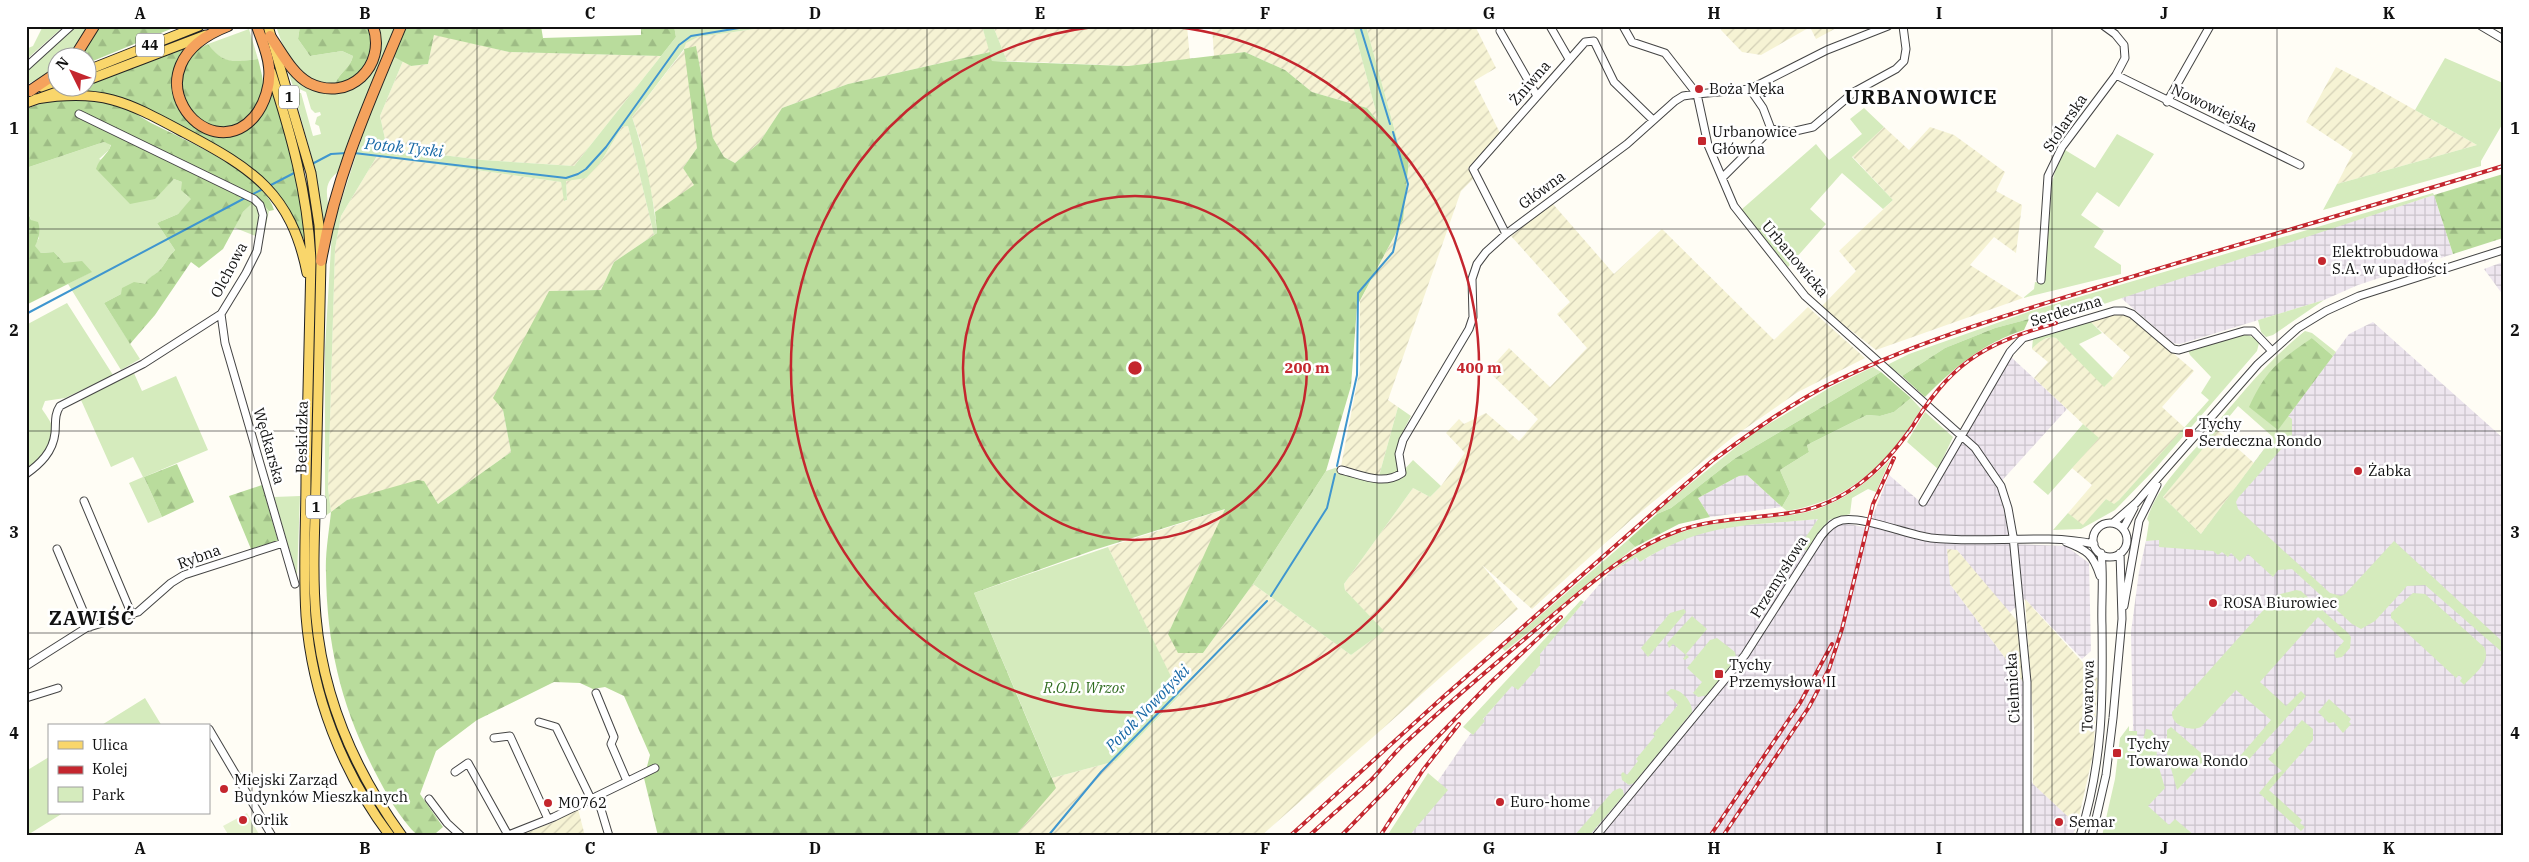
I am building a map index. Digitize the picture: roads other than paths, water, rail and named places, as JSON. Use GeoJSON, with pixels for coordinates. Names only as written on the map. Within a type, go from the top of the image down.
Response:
{"type":"FeatureCollection","features":[{"type":"Feature","properties":{"kind":"highway"},"geometry":{"type":"LineString","coordinates":[[80,48],[94,26]]}},
{"type":"Feature","properties":{"kind":"highway","name":"44"},"geometry":{"type":"LineString","coordinates":[[209,34],[228,26]]}},
{"type":"Feature","properties":{"kind":"highway","name":"Beskidzka"},"geometry":{"type":"LineString","coordinates":[[257,26],[269,67]]}},
{"type":"Feature","properties":{"kind":"highway"},"geometry":{"type":"LineString","coordinates":[[269,31],[297,73],[309,83],[326,88],[342,88],[354,83],[366,73],[372,64],[377,51],[373,26]]}},
{"type":"Feature","properties":{"kind":"highway"},"geometry":{"type":"LineString","coordinates":[[321,261],[332,204],[353,144],[401,26]]}},
{"type":"Feature","properties":{"kind":"highway"},"geometry":{"type":"LineString","coordinates":[[209,34],[185,58],[177,82],[179,102],[184,112],[200,126],[228,131],[250,121],[263,102],[269,67]]}},
{"type":"Feature","properties":{"kind":"highway"},"geometry":{"type":"LineString","coordinates":[[31,94],[48,80]]}},
{"type":"Feature","properties":{"kind":"main road","name":"44"},"geometry":{"type":"LineString","coordinates":[[98,66],[199,26]]}},
{"type":"Feature","properties":{"kind":"main road","name":"Beskidzka"},"geometry":{"type":"LineString","coordinates":[[269,31],[308,158],[319,225],[321,261],[314,579],[319,641],[332,701],[352,752],[376,798],[402,836]]}},
{"type":"Feature","properties":{"kind":"main road","name":"44"},"geometry":{"type":"LineString","coordinates":[[98,76],[209,34]]}},
{"type":"Feature","properties":{"kind":"main road","name":"Beskidzka"},"geometry":{"type":"LineString","coordinates":[[269,67],[298,161],[309,226],[310,290],[305,579],[309,644],[323,704],[342,756],[367,803],[390,836]]}},
{"type":"Feature","properties":{"kind":"main road"},"geometry":{"type":"LineString","coordinates":[[26,103],[31,94],[48,86]]}},
{"type":"Feature","properties":{"kind":"main road"},"geometry":{"type":"LineString","coordinates":[[31,94],[48,91]]}},
{"type":"Feature","properties":{"kind":"main road"},"geometry":{"type":"LineString","coordinates":[[31,94],[84,94],[125,103],[231,157],[264,184],[276,198],[299,241],[310,290]]}},
{"type":"Feature","properties":{"kind":"street"},"geometry":{"type":"LineString","coordinates":[[26,67],[71,26]]}},
{"type":"Feature","properties":{"kind":"street"},"geometry":{"type":"LineString","coordinates":[[1550,26],[1569,59]]}},
{"type":"Feature","properties":{"kind":"street","name":"Urbanowicka"},"geometry":{"type":"LineString","coordinates":[[1623,26],[1632,42],[1660,50],[1671,58],[1697,94],[1708,144],[1738,213],[1805,296],[1978,453],[2001,486],[2008,508],[2013,540]]}},
{"type":"Feature","properties":{"kind":"street","name":"Główna"},"geometry":{"type":"LineString","coordinates":[[1341,470],[1383,480],[1393,479],[1402,472],[1399,454],[1403,440],[1469,329],[1473,317],[1472,279],[1478,264],[1506,234],[1626,144],[1678,99],[1697,94],[1750,89],[1827,50],[1888,26]]}},
{"type":"Feature","properties":{"kind":"street"},"geometry":{"type":"LineString","coordinates":[[1772,129],[1791,132],[1813,127],[1854,92],[1896,69],[1904,61],[1906,49],[1903,26]]}},
{"type":"Feature","properties":{"kind":"street","name":"Stolarska"},"geometry":{"type":"LineString","coordinates":[[2041,280],[2048,176],[2062,148],[2116,75],[2124,58],[2124,45],[2115,34],[2104,26]]}},
{"type":"Feature","properties":{"kind":"street"},"geometry":{"type":"LineString","coordinates":[[2168,102],[2210,26]]}},
{"type":"Feature","properties":{"kind":"street"},"geometry":{"type":"LineString","coordinates":[[2480,26],[2503,39]]}},
{"type":"Feature","properties":{"kind":"street"},"geometry":{"type":"LineString","coordinates":[[1500,31],[1537,96]]}},
{"type":"Feature","properties":{"kind":"street","name":"Żniwna"},"geometry":{"type":"LineString","coordinates":[[1506,234],[1473,169],[1585,42],[1594,41],[1614,82],[1653,120]]}},
{"type":"Feature","properties":{"kind":"street","name":"Nowowiejska"},"geometry":{"type":"LineString","coordinates":[[2116,75],[2300,165]]}},
{"type":"Feature","properties":{"kind":"street"},"geometry":{"type":"LineString","coordinates":[[1750,89],[1763,108],[1772,129]]}},
{"type":"Feature","properties":{"kind":"street","name":"Olchowa"},"geometry":{"type":"LineString","coordinates":[[26,474],[40,464],[49,450],[54,438],[56,412],[60,406],[143,364],[221,314],[257,251],[263,215],[254,199],[79,114]]}},
{"type":"Feature","properties":{"kind":"street"},"geometry":{"type":"LineString","coordinates":[[1723,176],[1772,129]]}},
{"type":"Feature","properties":{"kind":"street"},"geometry":{"type":"LineString","coordinates":[[2113,523],[2123,529],[2127,542],[2120,553],[2108,556],[2101,554],[2094,544],[2095,533],[2100,526],[2113,523],[2136,503],[2271,350],[2298,328],[2341,303],[2503,250]]}},
{"type":"Feature","properties":{"kind":"street","name":"Serdeczna"},"geometry":{"type":"LineString","coordinates":[[1923,502],[2016,343],[2023,338],[2114,311],[2124,311],[2132,314],[2173,350],[2179,350],[2244,331],[2253,331],[2271,350]]}},
{"type":"Feature","properties":{"kind":"street","name":"Wędkarska"},"geometry":{"type":"LineString","coordinates":[[221,314],[225,343],[295,584]]}},
{"type":"Feature","properties":{"kind":"street"},"geometry":{"type":"LineString","coordinates":[[2122,619],[2139,521],[2150,495],[2167,468]]}},
{"type":"Feature","properties":{"kind":"street"},"geometry":{"type":"LineString","coordinates":[[84,501],[132,615]]}},
{"type":"Feature","properties":{"kind":"street"},"geometry":{"type":"LineString","coordinates":[[2123,529],[2136,503]]}},
{"type":"Feature","properties":{"kind":"street","name":"Przemysłowa"},"geometry":{"type":"LineString","coordinates":[[1596,836],[1745,655],[1821,536],[1832,524],[1843,520],[1852,520],[1931,538],[2074,540],[2094,544]]}},
{"type":"Feature","properties":{"kind":"street","name":"Przemysłowa"},"geometry":{"type":"LineString","coordinates":[[2074,540],[2095,533]]}},
{"type":"Feature","properties":{"kind":"street","name":"Cielmicka"},"geometry":{"type":"LineString","coordinates":[[2013,540],[2027,682],[2027,836]]}},
{"type":"Feature","properties":{"kind":"street"},"geometry":{"type":"LineString","coordinates":[[2061,540],[2088,553],[2094,559],[2101,581]]}},
{"type":"Feature","properties":{"kind":"street","name":"Rybna"},"geometry":{"type":"LineString","coordinates":[[26,666],[90,626],[132,615],[142,610],[168,586],[184,575],[283,543]]}},
{"type":"Feature","properties":{"kind":"street"},"geometry":{"type":"LineString","coordinates":[[58,549],[90,626]]}},
{"type":"Feature","properties":{"kind":"street","name":"Towarowa"},"geometry":{"type":"LineString","coordinates":[[2092,836],[2106,775],[2122,619],[2120,553]]}},
{"type":"Feature","properties":{"kind":"street","name":"Towarowa"},"geometry":{"type":"LineString","coordinates":[[2080,836],[2092,792],[2100,747],[2103,710],[2101,554]]}},
{"type":"Feature","properties":{"kind":"street"},"geometry":{"type":"LineString","coordinates":[[26,698],[58,688]]}},
{"type":"Feature","properties":{"kind":"street"},"geometry":{"type":"LineString","coordinates":[[596,693],[614,737],[612,744],[628,781]]}},
{"type":"Feature","properties":{"kind":"street"},"geometry":{"type":"LineString","coordinates":[[539,722],[556,727],[594,797],[609,836]]}},
{"type":"Feature","properties":{"kind":"street"},"geometry":{"type":"LineString","coordinates":[[210,731],[272,836]]}},
{"type":"Feature","properties":{"kind":"street"},"geometry":{"type":"LineString","coordinates":[[494,738],[510,736],[548,819]]}},
{"type":"Feature","properties":{"kind":"street"},"geometry":{"type":"LineString","coordinates":[[455,772],[468,763],[507,835],[548,819],[655,768]]}},
{"type":"Feature","properties":{"kind":"street"},"geometry":{"type":"LineString","coordinates":[[429,799],[446,823],[461,836]]}},
{"type":"Feature","properties":{"kind":"waterway","name":"Potok Tyski"},"geometry":{"type":"LineString","coordinates":[[354,153],[566,178],[586,169],[606,147],[679,45],[691,36],[751,26]]}},
{"type":"Feature","properties":{"kind":"waterway"},"geometry":{"type":"LineString","coordinates":[[1360,26],[1390,124]]}},
{"type":"Feature","properties":{"kind":"waterway"},"geometry":{"type":"LineString","coordinates":[[1337,466],[1357,375],[1358,293],[1393,252],[1408,184],[1393,132]]}},
{"type":"Feature","properties":{"kind":"waterway","name":"Potok Tyski"},"geometry":{"type":"LineString","coordinates":[[312,164],[331,154],[347,153]]}},
{"type":"Feature","properties":{"kind":"waterway","name":"Potok Tyski"},"geometry":{"type":"LineString","coordinates":[[269,186],[296,172]]}},
{"type":"Feature","properties":{"kind":"waterway","name":"Potok Tyski"},"geometry":{"type":"LineString","coordinates":[[251,195],[263,189]]}},
{"type":"Feature","properties":{"kind":"waterway","name":"Potok Tyski"},"geometry":{"type":"LineString","coordinates":[[26,314],[245,198]]}},
{"type":"Feature","properties":{"kind":"waterway"},"geometry":{"type":"LineString","coordinates":[[1271,596],[1327,508],[1335,474]]}},
{"type":"Feature","properties":{"kind":"waterway","name":"Potok Nowotyski"},"geometry":{"type":"LineString","coordinates":[[1048,836],[1101,772],[1267,601]]}},
{"type":"Feature","properties":{"kind":"railway"},"geometry":{"type":"LineString","coordinates":[[1290,836],[1442,698],[1712,461],[1768,421],[1811,394],[1896,355],[1968,328],[2163,267],[2503,166]]}},
{"type":"Feature","properties":{"kind":"railway"},"geometry":{"type":"LineString","coordinates":[[1909,432],[1939,389],[1953,373],[1969,360],[2007,340],[2056,323]]}},
{"type":"Feature","properties":{"kind":"railway"},"geometry":{"type":"LineString","coordinates":[[1309,836],[1371,780],[1400,748],[1439,712],[1578,594],[1625,558],[1659,539],[1692,527],[1719,521],[1789,513],[1827,503],[1860,484],[1888,458],[1912,427]]}},
{"type":"Feature","properties":{"kind":"railway"},"geometry":{"type":"LineString","coordinates":[[1723,836],[1809,707],[1829,669],[1842,629],[1873,504],[1894,458]]}},
{"type":"Feature","properties":{"kind":"railway"},"geometry":{"type":"LineString","coordinates":[[1341,836],[1491,682],[1561,617]]}},
{"type":"Feature","properties":{"kind":"railway"},"geometry":{"type":"LineString","coordinates":[[1710,836],[1800,703],[1832,644]]}},
{"type":"Feature","properties":{"kind":"railway"},"geometry":{"type":"LineString","coordinates":[[1380,836],[1423,770],[1459,724]]}},
{"type":"Feature","properties":{"kind":"place","name":"Boża Męka"},"geometry":{"type":"Point","coordinates":[1699,89]}},
{"type":"Feature","properties":{"kind":"place","name":"Urbanowice Główna"},"geometry":{"type":"Point","coordinates":[1702,141]}},
{"type":"Feature","properties":{"kind":"place","name":"Elektrobudowa S.A. w upadłości"},"geometry":{"type":"Point","coordinates":[2322,261]}},
{"type":"Feature","properties":{"kind":"place","name":"Tychy Serdeczna Rondo"},"geometry":{"type":"Point","coordinates":[2189,433]}},
{"type":"Feature","properties":{"kind":"place","name":"Żabka"},"geometry":{"type":"Point","coordinates":[2358,471]}},
{"type":"Feature","properties":{"kind":"place","name":"ROSA Biurowiec"},"geometry":{"type":"Point","coordinates":[2213,603]}},
{"type":"Feature","properties":{"kind":"place","name":"Tychy Przemysłowa II"},"geometry":{"type":"Point","coordinates":[1719,674]}},
{"type":"Feature","properties":{"kind":"place","name":"Tychy Towarowa Rondo"},"geometry":{"type":"Point","coordinates":[2117,753]}},
{"type":"Feature","properties":{"kind":"place","name":"Miejski Zarząd Budynków Mieszkalnych"},"geometry":{"type":"Point","coordinates":[224,789]}},
{"type":"Feature","properties":{"kind":"place","name":"Euro-home"},"geometry":{"type":"Point","coordinates":[1500,802]}},
{"type":"Feature","properties":{"kind":"place","name":"M0762"},"geometry":{"type":"Point","coordinates":[548,803]}},
{"type":"Feature","properties":{"kind":"place","name":"Orlik"},"geometry":{"type":"Point","coordinates":[243,820]}},
{"type":"Feature","properties":{"kind":"place","name":"Semar"},"geometry":{"type":"Point","coordinates":[2059,822]}},
{"type":"Feature","properties":{"kind":"district","name":"URBANOWICE"},"geometry":{"type":"Point","coordinates":[1921,97]}},
{"type":"Feature","properties":{"kind":"district","name":"ZAWIŚĆ"},"geometry":{"type":"Point","coordinates":[92,618]}},
{"type":"Feature","properties":{"kind":"park label","name":"R.O.D. Wrzos"},"geometry":{"type":"Point","coordinates":[1084,688]}}]}
